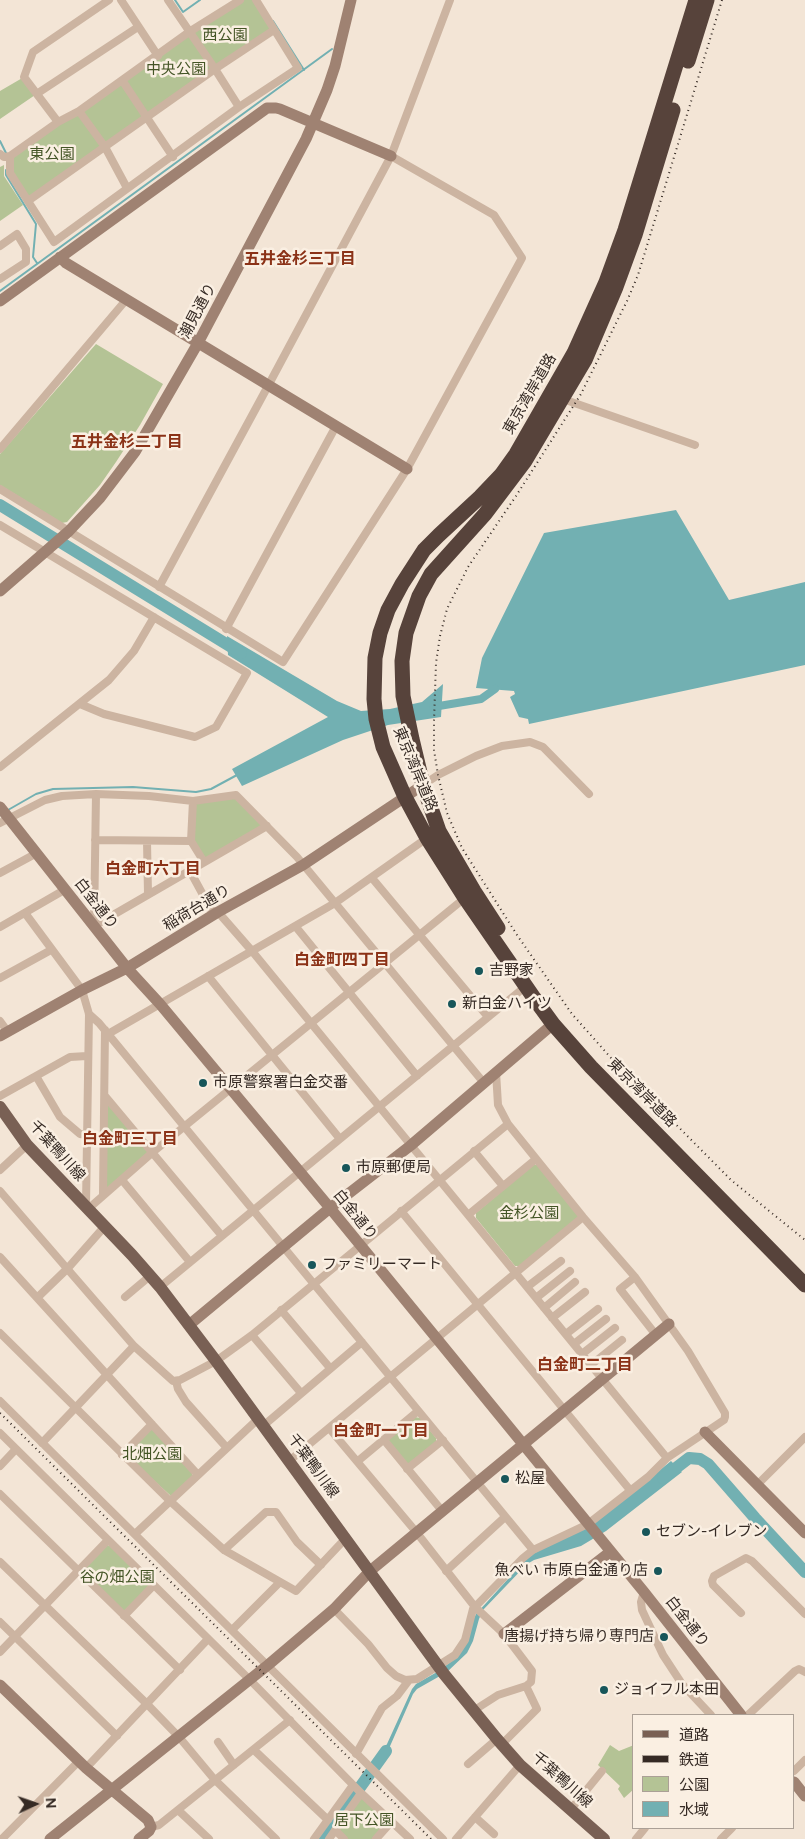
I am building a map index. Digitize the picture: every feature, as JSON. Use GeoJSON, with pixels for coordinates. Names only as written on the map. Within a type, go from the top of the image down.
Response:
{"type":"FeatureCollection","features":[{"type":"Feature","properties":{"kind":"highway","name":"東京湾岸道路"},"geometry":{"type":"LineString","coordinates":[[696,0],[625,230],[606,282],[574,353],[557,397],[525,461],[485,514],[431,574],[419,596],[409,622],[403,647],[404,696],[423,785],[439,831],[470,894],[526,986],[553,1024],[607,1083],[805,1285]]}},
{"type":"Feature","properties":{"kind":"highway","name":"東京湾岸道路"},"geometry":{"type":"LineString","coordinates":[[707,0],[635,234],[616,287],[585,360],[501,475],[424,550],[402,584],[388,610],[380,634],[375,658],[374,699],[376,719],[383,747],[405,797],[427,838],[529,974],[593,1055],[680,1147],[805,1272]]}},
{"type":"Feature","properties":{"kind":"main road","name":"千葉鴨川線"},"geometry":{"type":"LineString","coordinates":[[0,1107],[27,1144],[150,1276],[189,1325],[473,1711],[520,1764],[599,1837]]}},
{"type":"Feature","properties":{"kind":"street"},"geometry":{"type":"LineString","coordinates":[[58,122],[24,76],[33,52],[109,0]]}},
{"type":"Feature","properties":{"kind":"street"},"geometry":{"type":"LineString","coordinates":[[121,0],[158,56]]}},
{"type":"Feature","properties":{"kind":"street"},"geometry":{"type":"LineString","coordinates":[[168,0],[215,69],[238,107]]}},
{"type":"Feature","properties":{"kind":"street"},"geometry":{"type":"LineString","coordinates":[[0,154],[10,156],[58,122],[79,111],[189,32],[240,0]]}},
{"type":"Feature","properties":{"kind":"street"},"geometry":{"type":"LineString","coordinates":[[10,156],[10,173],[54,242],[238,107],[298,68],[256,0]]}},
{"type":"Feature","properties":{"kind":"street","name":"潮見通り"},"geometry":{"type":"LineString","coordinates":[[0,591],[70,531],[100,498],[135,452],[198,343],[313,124],[335,66],[351,0]]}},
{"type":"Feature","properties":{"kind":"street"},"geometry":{"type":"LineString","coordinates":[[159,587],[391,156],[450,0]]}},
{"type":"Feature","properties":{"kind":"street"},"geometry":{"type":"LineString","coordinates":[[38,93],[138,27]]}},
{"type":"Feature","properties":{"kind":"street"},"geometry":{"type":"LineString","coordinates":[[28,201],[147,116],[274,30]]}},
{"type":"Feature","properties":{"kind":"street"},"geometry":{"type":"LineString","coordinates":[[122,80],[173,156]]}},
{"type":"Feature","properties":{"kind":"street"},"geometry":{"type":"LineString","coordinates":[[0,301],[266,108],[276,108],[391,156],[494,215],[522,258],[407,469],[283,662],[0,490]]}},
{"type":"Feature","properties":{"kind":"street"},"geometry":{"type":"LineString","coordinates":[[79,111],[105,147],[127,188]]}},
{"type":"Feature","properties":{"kind":"street"},"geometry":{"type":"LineString","coordinates":[[0,246],[17,234],[26,249],[26,262],[0,280]]}},
{"type":"Feature","properties":{"kind":"street"},"geometry":{"type":"LineString","coordinates":[[60,257],[66,263],[126,300],[407,469]]}},
{"type":"Feature","properties":{"kind":"street"},"geometry":{"type":"LineString","coordinates":[[0,449],[126,300]]}},
{"type":"Feature","properties":{"kind":"street"},"geometry":{"type":"LineString","coordinates":[[557,397],[695,445]]}},
{"type":"Feature","properties":{"kind":"street"},"geometry":{"type":"LineString","coordinates":[[226,629],[336,426]]}},
{"type":"Feature","properties":{"kind":"street"},"geometry":{"type":"LineString","coordinates":[[0,525],[247,673],[216,727],[195,737],[104,714],[80,704]]}},
{"type":"Feature","properties":{"kind":"street"},"geometry":{"type":"LineString","coordinates":[[0,767],[109,680],[125,663],[144,636],[154,617]]}},
{"type":"Feature","properties":{"kind":"street"},"geometry":{"type":"LineString","coordinates":[[423,785],[438,775],[476,756],[502,746],[530,742],[544,747],[589,794]]}},
{"type":"Feature","properties":{"kind":"street","name":"稲荷台通り"},"geometry":{"type":"LineString","coordinates":[[4,1034],[82,990],[127,968],[216,913],[303,865],[423,785]]}},
{"type":"Feature","properties":{"kind":"street"},"geometry":{"type":"LineString","coordinates":[[94,926],[96,794]]}},
{"type":"Feature","properties":{"kind":"street"},"geometry":{"type":"LineString","coordinates":[[5,821],[45,800],[62,796],[96,794],[149,796],[193,801],[236,795],[297,856],[484,1083]]}},
{"type":"Feature","properties":{"kind":"street"},"geometry":{"type":"LineString","coordinates":[[193,801],[191,841],[204,862]]}},
{"type":"Feature","properties":{"kind":"street","name":"白金通り"},"geometry":{"type":"LineString","coordinates":[[0,807],[5,821],[37,853],[127,968],[160,1004],[330,1208],[644,1592],[740,1714]]}},
{"type":"Feature","properties":{"kind":"street"},"geometry":{"type":"LineString","coordinates":[[94,926],[267,826]]}},
{"type":"Feature","properties":{"kind":"street"},"geometry":{"type":"LineString","coordinates":[[107,1032],[296,927],[372,878],[427,838]]}},
{"type":"Feature","properties":{"kind":"street"},"geometry":{"type":"LineString","coordinates":[[95,840],[191,841]]}},
{"type":"Feature","properties":{"kind":"street"},"geometry":{"type":"LineString","coordinates":[[147,841],[148,894]]}},
{"type":"Feature","properties":{"kind":"street"},"geometry":{"type":"LineString","coordinates":[[0,873],[37,853]]}},
{"type":"Feature","properties":{"kind":"street"},"geometry":{"type":"LineString","coordinates":[[190,871],[216,913],[252,951],[410,1146],[668,1458]]}},
{"type":"Feature","properties":{"kind":"street"},"geometry":{"type":"LineString","coordinates":[[372,878],[488,1017]]}},
{"type":"Feature","properties":{"kind":"street"},"geometry":{"type":"LineString","coordinates":[[0,927],[66,889]]}},
{"type":"Feature","properties":{"kind":"street"},"geometry":{"type":"LineString","coordinates":[[87,1207],[418,934],[470,894]]}},
{"type":"Feature","properties":{"kind":"street"},"geometry":{"type":"LineString","coordinates":[[25,913],[82,990],[89,1014],[86,1135],[87,1207]]}},
{"type":"Feature","properties":{"kind":"street"},"geometry":{"type":"LineString","coordinates":[[296,927],[416,1076]]}},
{"type":"Feature","properties":{"kind":"street"},"geometry":{"type":"LineString","coordinates":[[0,978],[51,950]]}},
{"type":"Feature","properties":{"kind":"street"},"geometry":{"type":"LineString","coordinates":[[208,976],[340,1139]]}},
{"type":"Feature","properties":{"kind":"street"},"geometry":{"type":"LineString","coordinates":[[160,1288],[526,986]]}},
{"type":"Feature","properties":{"kind":"street"},"geometry":{"type":"LineString","coordinates":[[89,1014],[107,1032],[184,1128],[284,1246],[533,1550]]}},
{"type":"Feature","properties":{"kind":"street"},"geometry":{"type":"LineString","coordinates":[[0,1021],[4,1034]]}},
{"type":"Feature","properties":{"kind":"street"},"geometry":{"type":"LineString","coordinates":[[189,1325],[330,1208],[410,1146],[553,1024]]}},
{"type":"Feature","properties":{"kind":"street"},"geometry":{"type":"LineString","coordinates":[[103,1194],[107,1032]]}},
{"type":"Feature","properties":{"kind":"street"},"geometry":{"type":"LineString","coordinates":[[0,1096],[70,1057],[87,1056]]}},
{"type":"Feature","properties":{"kind":"street"},"geometry":{"type":"LineString","coordinates":[[334,1609],[396,1676],[409,1680],[417,1679],[441,1669],[460,1648],[467,1635],[476,1609],[515,1566],[533,1550],[588,1524],[668,1458],[724,1420],[725,1413],[688,1351],[635,1277],[583,1217],[508,1124],[498,1106],[496,1072]]}},
{"type":"Feature","properties":{"kind":"street"},"geometry":{"type":"LineString","coordinates":[[36,1076],[60,1117],[80,1134],[86,1135]]}},
{"type":"Feature","properties":{"kind":"street"},"geometry":{"type":"LineString","coordinates":[[105,1096],[222,1236]]}},
{"type":"Feature","properties":{"kind":"street"},"geometry":{"type":"LineString","coordinates":[[0,1191],[134,1346],[168,1378],[176,1381],[216,1362],[252,1335],[508,1124]]}},
{"type":"Feature","properties":{"kind":"street"},"geometry":{"type":"LineString","coordinates":[[0,1170],[27,1144]]}},
{"type":"Feature","properties":{"kind":"street"},"geometry":{"type":"LineString","coordinates":[[474,1152],[503,1186]]}},
{"type":"Feature","properties":{"kind":"street"},"geometry":{"type":"LineString","coordinates":[[468,1215],[536,1159]]}},
{"type":"Feature","properties":{"kind":"street"},"geometry":{"type":"LineString","coordinates":[[122,1180],[190,1262]]}},
{"type":"Feature","properties":{"kind":"street"},"geometry":{"type":"LineString","coordinates":[[401,1211],[630,1490]]}},
{"type":"Feature","properties":{"kind":"street"},"geometry":{"type":"LineString","coordinates":[[289,1461],[583,1217]]}},
{"type":"Feature","properties":{"kind":"street"},"geometry":{"type":"LineString","coordinates":[[38,1297],[68,1268],[105,1226]]}},
{"type":"Feature","properties":{"kind":"street"},"geometry":{"type":"LineString","coordinates":[[0,1257],[198,1475]]}},
{"type":"Feature","properties":{"kind":"street"},"geometry":{"type":"LineString","coordinates":[[527,1287],[560,1260]]}},
{"type":"Feature","properties":{"kind":"street"},"geometry":{"type":"LineString","coordinates":[[536,1298],[570,1271]]}},
{"type":"Feature","properties":{"kind":"street"},"geometry":{"type":"LineString","coordinates":[[125,1297],[150,1276]]}},
{"type":"Feature","properties":{"kind":"street"},"geometry":{"type":"LineString","coordinates":[[635,1277],[620,1289],[656,1335]]}},
{"type":"Feature","properties":{"kind":"street"},"geometry":{"type":"LineString","coordinates":[[544,1308],[575,1282]]}},
{"type":"Feature","properties":{"kind":"street"},"geometry":{"type":"LineString","coordinates":[[552,1318],[585,1292]]}},
{"type":"Feature","properties":{"kind":"street"},"geometry":{"type":"LineString","coordinates":[[566,1334],[598,1309]]}},
{"type":"Feature","properties":{"kind":"street"},"geometry":{"type":"LineString","coordinates":[[281,1310],[330,1368]]}},
{"type":"Feature","properties":{"kind":"street"},"geometry":{"type":"LineString","coordinates":[[574,1344],[606,1319]]}},
{"type":"Feature","properties":{"kind":"street"},"geometry":{"type":"LineString","coordinates":[[50,1839],[268,1665],[334,1609],[370,1571],[668,1324]]}},
{"type":"Feature","properties":{"kind":"street"},"geometry":{"type":"LineString","coordinates":[[582,1354],[615,1328]]}},
{"type":"Feature","properties":{"kind":"street"},"geometry":{"type":"LineString","coordinates":[[0,1333],[170,1502],[224,1550],[296,1591],[346,1538]]}},
{"type":"Feature","properties":{"kind":"street"},"geometry":{"type":"LineString","coordinates":[[252,1335],[301,1393]]}},
{"type":"Feature","properties":{"kind":"street"},"geometry":{"type":"LineString","coordinates":[[591,1365],[622,1340]]}},
{"type":"Feature","properties":{"kind":"street"},"geometry":{"type":"LineString","coordinates":[[135,1534],[228,1448],[260,1422],[301,1393],[362,1342]]}},
{"type":"Feature","properties":{"kind":"street"},"geometry":{"type":"LineString","coordinates":[[42,1443],[134,1346]]}},
{"type":"Feature","properties":{"kind":"street"},"geometry":{"type":"LineString","coordinates":[[176,1381],[178,1389],[186,1402],[228,1448]]}},
{"type":"Feature","properties":{"kind":"street"},"geometry":{"type":"LineString","coordinates":[[0,1401],[443,1839]]}},
{"type":"Feature","properties":{"kind":"street"},"geometry":{"type":"LineString","coordinates":[[358,1461],[418,1411]]}},
{"type":"Feature","properties":{"kind":"street"},"geometry":{"type":"LineString","coordinates":[[122,1455],[152,1424]]}},
{"type":"Feature","properties":{"kind":"street"},"geometry":{"type":"LineString","coordinates":[[329,1428],[417,1533],[476,1609],[504,1634],[532,1671],[532,1682],[526,1686],[498,1695],[473,1711]]}},
{"type":"Feature","properties":{"kind":"street"},"geometry":{"type":"LineString","coordinates":[[705,1432],[805,1533]]}},
{"type":"Feature","properties":{"kind":"street"},"geometry":{"type":"LineString","coordinates":[[0,1433],[250,1680],[361,1793],[410,1839]]}},
{"type":"Feature","properties":{"kind":"street"},"geometry":{"type":"LineString","coordinates":[[758,1485],[805,1437]]}},
{"type":"Feature","properties":{"kind":"street"},"geometry":{"type":"LineString","coordinates":[[384,1440],[442,1512]]}},
{"type":"Feature","properties":{"kind":"street"},"geometry":{"type":"LineString","coordinates":[[407,1469],[443,1440]]}},
{"type":"Feature","properties":{"kind":"street"},"geometry":{"type":"LineString","coordinates":[[0,1466],[16,1449]]}},
{"type":"Feature","properties":{"kind":"street"},"geometry":{"type":"LineString","coordinates":[[0,1494],[180,1670]]}},
{"type":"Feature","properties":{"kind":"street"},"geometry":{"type":"LineString","coordinates":[[224,1550],[266,1512],[276,1512],[297,1542],[321,1565]]}},
{"type":"Feature","properties":{"kind":"street"},"geometry":{"type":"LineString","coordinates":[[446,1572],[505,1517]]}},
{"type":"Feature","properties":{"kind":"street"},"geometry":{"type":"LineString","coordinates":[[0,1652],[108,1540]]}},
{"type":"Feature","properties":{"kind":"street"},"geometry":{"type":"LineString","coordinates":[[504,1634],[610,1552]]}},
{"type":"Feature","properties":{"kind":"street"},"geometry":{"type":"LineString","coordinates":[[741,1613],[714,1587],[712,1581],[714,1576],[746,1558],[752,1561],[805,1614]]}},
{"type":"Feature","properties":{"kind":"street"},"geometry":{"type":"LineString","coordinates":[[0,1562],[147,1704],[179,1737],[214,1779],[276,1839]]}},
{"type":"Feature","properties":{"kind":"street"},"geometry":{"type":"LineString","coordinates":[[232,1630],[280,1582]]}},
{"type":"Feature","properties":{"kind":"street"},"geometry":{"type":"LineString","coordinates":[[124,1616],[154,1585]]}},
{"type":"Feature","properties":{"kind":"street"},"geometry":{"type":"LineString","coordinates":[[644,1592],[641,1602],[642,1610],[663,1655],[682,1684],[710,1714]]}},
{"type":"Feature","properties":{"kind":"street"},"geometry":{"type":"LineString","coordinates":[[0,1622],[117,1736]]}},
{"type":"Feature","properties":{"kind":"street"},"geometry":{"type":"LineString","coordinates":[[2,1839],[82,1764],[117,1736],[208,1639]]}},
{"type":"Feature","properties":{"kind":"street"},"geometry":{"type":"LineString","coordinates":[[749,1714],[796,1670],[799,1669],[805,1672]]}},
{"type":"Feature","properties":{"kind":"street"},"geometry":{"type":"LineString","coordinates":[[356,1754],[382,1708],[397,1696],[409,1680]]}},
{"type":"Feature","properties":{"kind":"street"},"geometry":{"type":"LineString","coordinates":[[0,1685],[82,1764],[148,1820],[151,1827]]}},
{"type":"Feature","properties":{"kind":"street"},"geometry":{"type":"LineString","coordinates":[[468,1764],[499,1742],[537,1709],[526,1686]]}},
{"type":"Feature","properties":{"kind":"street"},"geometry":{"type":"LineString","coordinates":[[139,1839],[151,1827],[159,1825],[290,1720]]}},
{"type":"Feature","properties":{"kind":"street"},"geometry":{"type":"LineString","coordinates":[[218,1742],[234,1765]]}},
{"type":"Feature","properties":{"kind":"street"},"geometry":{"type":"LineString","coordinates":[[254,1750],[328,1820]]}},
{"type":"Feature","properties":{"kind":"street"},"geometry":{"type":"LineString","coordinates":[[795,1770],[805,1760]]}},
{"type":"Feature","properties":{"kind":"street"},"geometry":{"type":"LineString","coordinates":[[456,1839],[520,1764]]}},
{"type":"Feature","properties":{"kind":"street"},"geometry":{"type":"LineString","coordinates":[[570,1809],[602,1771]]}},
{"type":"Feature","properties":{"kind":"street"},"geometry":{"type":"LineString","coordinates":[[795,1783],[805,1796]]}},
{"type":"Feature","properties":{"kind":"street"},"geometry":{"type":"LineString","coordinates":[[314,1839],[353,1785]]}},
{"type":"Feature","properties":{"kind":"street"},"geometry":{"type":"LineString","coordinates":[[328,1839],[361,1793]]}},
{"type":"Feature","properties":{"kind":"street"},"geometry":{"type":"LineString","coordinates":[[178,1810],[209,1839]]}},
{"type":"Feature","properties":{"kind":"street"},"geometry":{"type":"LineString","coordinates":[[475,1817],[494,1834]]}},
{"type":"Feature","properties":{"kind":"street"},"geometry":{"type":"LineString","coordinates":[[376,1839],[392,1822]]}},
{"type":"Feature","properties":{"kind":"street"},"geometry":{"type":"LineString","coordinates":[[636,1839],[644,1829]]}},
{"type":"Feature","properties":{"kind":"street"},"geometry":{"type":"LineString","coordinates":[[721,1839],[731,1829]]}},
{"type":"Feature","properties":{"kind":"street"},"geometry":{"type":"LineString","coordinates":[[335,1830],[344,1839]]}},
{"type":"Feature","properties":{"kind":"green space"},"geometry":{"type":"Polygon","coordinates":[[[240,0],[256,0],[274,30],[28,201],[10,173],[10,156],[240,0]]]}},
{"type":"Feature","properties":{"kind":"green space"},"geometry":{"type":"Polygon","coordinates":[[[24,77],[38,93],[0,119],[0,91],[24,77]]]}},
{"type":"Feature","properties":{"kind":"green space"},"geometry":{"type":"Polygon","coordinates":[[[4,165],[4,176],[23,205],[0,221],[0,167],[4,165]]]}},
{"type":"Feature","properties":{"kind":"green space"},"geometry":{"type":"Polygon","coordinates":[[[96,344],[163,384],[140,425],[100,485],[67,522],[62,523],[0,485],[0,454],[96,344]]]}},
{"type":"Feature","properties":{"kind":"green space"},"geometry":{"type":"Polygon","coordinates":[[[236,795],[267,826],[204,862],[191,841],[193,801],[236,795]]]}},
{"type":"Feature","properties":{"kind":"green space"},"geometry":{"type":"Polygon","coordinates":[[[105,1096],[153,1152],[103,1194],[105,1096]]]}},
{"type":"Feature","properties":{"kind":"green space","name":"金杉公園"},"geometry":{"type":"Polygon","coordinates":[[[533,1165],[537,1165],[578,1213],[578,1219],[520,1266],[515,1266],[476,1218],[476,1213],[533,1165]]]}},
{"type":"Feature","properties":{"kind":"green space"},"geometry":{"type":"Polygon","coordinates":[[[415,1417],[420,1418],[436,1438],[436,1443],[410,1464],[405,1463],[389,1444],[389,1439],[415,1417]]]}},
{"type":"Feature","properties":{"kind":"green space","name":"北畑公園"},"geometry":{"type":"Polygon","coordinates":[[[150,1430],[153,1430],[192,1473],[192,1476],[171,1496],[127,1456],[127,1453],[150,1430]]]}},
{"type":"Feature","properties":{"kind":"green space","name":"谷の畑公園"},"geometry":{"type":"Polygon","coordinates":[[[106,1545],[110,1546],[149,1584],[149,1587],[126,1610],[123,1610],[84,1573],[84,1570],[106,1545]]]}},
{"type":"Feature","properties":{"kind":"green space"},"geometry":{"type":"Polygon","coordinates":[[[610,1745],[619,1751],[632,1746],[632,1791],[624,1798],[618,1789],[620,1786],[598,1765],[610,1745]]]}},
{"type":"Feature","properties":{"kind":"green space","name":"居下公園"},"geometry":{"type":"Polygon","coordinates":[[[361,1793],[392,1821],[376,1839],[344,1839],[335,1830],[361,1793]]]}},
{"type":"Feature","properties":{"kind":"water"},"geometry":{"type":"Polygon","coordinates":[[[676,510],[729,600],[805,582],[805,665],[529,724],[528,719],[519,717],[510,697],[515,694],[514,691],[476,688],[482,658],[544,533],[676,510]]]}},
{"type":"Feature","properties":{"kind":"water"},"geometry":{"type":"Polygon","coordinates":[[[227,636],[337,701],[361,711],[390,709],[422,702],[443,684],[441,717],[388,725],[343,740],[242,786],[232,769],[328,717],[228,655],[227,636]]]}},
{"type":"Feature","properties":{"kind":"water"},"geometry":{"type":"Polygon","coordinates":[[[671,1461],[682,1472],[606,1531],[581,1546],[534,1560],[527,1564],[483,1610],[467,1653],[447,1672],[417,1689],[413,1694],[387,1753],[377,1766],[373,1763],[387,1744],[412,1689],[416,1684],[456,1658],[476,1614],[529,1556],[601,1518],[671,1461]]]}},
{"type":"Feature","properties":{"kind":"waterway"},"geometry":{"type":"LineString","coordinates":[[175,0],[183,12],[200,0]]}},
{"type":"Feature","properties":{"kind":"waterway"},"geometry":{"type":"LineString","coordinates":[[273,21],[304,70]]}},
{"type":"Feature","properties":{"kind":"waterway"},"geometry":{"type":"LineString","coordinates":[[0,291],[332,49]]}},
{"type":"Feature","properties":{"kind":"waterway"},"geometry":{"type":"LineString","coordinates":[[0,141],[6,153]]}},
{"type":"Feature","properties":{"kind":"waterway"},"geometry":{"type":"LineString","coordinates":[[6,170],[6,175],[36,224],[33,257],[37,263]]}},
{"type":"Feature","properties":{"kind":"waterway"},"geometry":{"type":"LineString","coordinates":[[0,505],[241,653]]}},
{"type":"Feature","properties":{"kind":"waterway"},"geometry":{"type":"LineString","coordinates":[[433,707],[481,699],[495,689]]}},
{"type":"Feature","properties":{"kind":"waterway"},"geometry":{"type":"LineString","coordinates":[[8,810],[36,794],[53,789],[133,787],[196,792],[211,789],[237,775]]}},
{"type":"Feature","properties":{"kind":"waterway"},"geometry":{"type":"LineString","coordinates":[[663,1478],[689,1458],[700,1459],[708,1464],[805,1572]]}},
{"type":"Feature","properties":{"kind":"waterway"},"geometry":{"type":"LineString","coordinates":[[323,1839],[386,1751]]}},
{"type":"Feature","properties":{"kind":"railway"},"geometry":{"type":"LineString","coordinates":[[722,0],[638,275],[627,301],[581,394],[468,567],[447,609],[436,663],[434,750],[447,813],[462,848],[517,935],[572,1014],[619,1067],[731,1180],[805,1240]]}},
{"type":"Feature","properties":{"kind":"railway"},"geometry":{"type":"LineString","coordinates":[[0,1413],[431,1839]]}},
{"type":"Feature","properties":{"kind":"place","name":"吉野家"},"geometry":{"type":"Point","coordinates":[479,971]}},
{"type":"Feature","properties":{"kind":"place","name":"新白金ハイツ"},"geometry":{"type":"Point","coordinates":[452,1004]}},
{"type":"Feature","properties":{"kind":"place","name":"市原警察署白金交番"},"geometry":{"type":"Point","coordinates":[203,1083]}},
{"type":"Feature","properties":{"kind":"place","name":"市原郵便局"},"geometry":{"type":"Point","coordinates":[346,1168]}},
{"type":"Feature","properties":{"kind":"place","name":"ファミリーマート"},"geometry":{"type":"Point","coordinates":[312,1265]}},
{"type":"Feature","properties":{"kind":"place","name":"松屋"},"geometry":{"type":"Point","coordinates":[505,1479]}},
{"type":"Feature","properties":{"kind":"place","name":"セブン-イレブン"},"geometry":{"type":"Point","coordinates":[646,1532]}},
{"type":"Feature","properties":{"kind":"place","name":"魚べい 市原白金通り店"},"geometry":{"type":"Point","coordinates":[658,1571]}},
{"type":"Feature","properties":{"kind":"place","name":"唐揚げ持ち帰り専門店"},"geometry":{"type":"Point","coordinates":[664,1637]}},
{"type":"Feature","properties":{"kind":"place","name":"ジョイフル本田"},"geometry":{"type":"Point","coordinates":[604,1690]}},
{"type":"Feature","properties":{"kind":"district","name":"五井金杉三丁目"},"geometry":{"type":"Point","coordinates":[300,259]}},
{"type":"Feature","properties":{"kind":"district","name":"五井金杉二丁目"},"geometry":{"type":"Point","coordinates":[127,442]}},
{"type":"Feature","properties":{"kind":"district","name":"白金町六丁目"},"geometry":{"type":"Point","coordinates":[153,869]}},
{"type":"Feature","properties":{"kind":"district","name":"白金町四丁目"},"geometry":{"type":"Point","coordinates":[342,960]}},
{"type":"Feature","properties":{"kind":"district","name":"白金町三丁目"},"geometry":{"type":"Point","coordinates":[130,1139]}},
{"type":"Feature","properties":{"kind":"district","name":"白金町二丁目"},"geometry":{"type":"Point","coordinates":[585,1365]}},
{"type":"Feature","properties":{"kind":"district","name":"白金町一丁目"},"geometry":{"type":"Point","coordinates":[381,1431]}},
{"type":"Feature","properties":{"kind":"park label","name":"西公園"},"geometry":{"type":"Point","coordinates":[225,36]}},
{"type":"Feature","properties":{"kind":"park label","name":"中央公園"},"geometry":{"type":"Point","coordinates":[176,70]}},
{"type":"Feature","properties":{"kind":"park label","name":"東公園"},"geometry":{"type":"Point","coordinates":[52,155]}}]}
